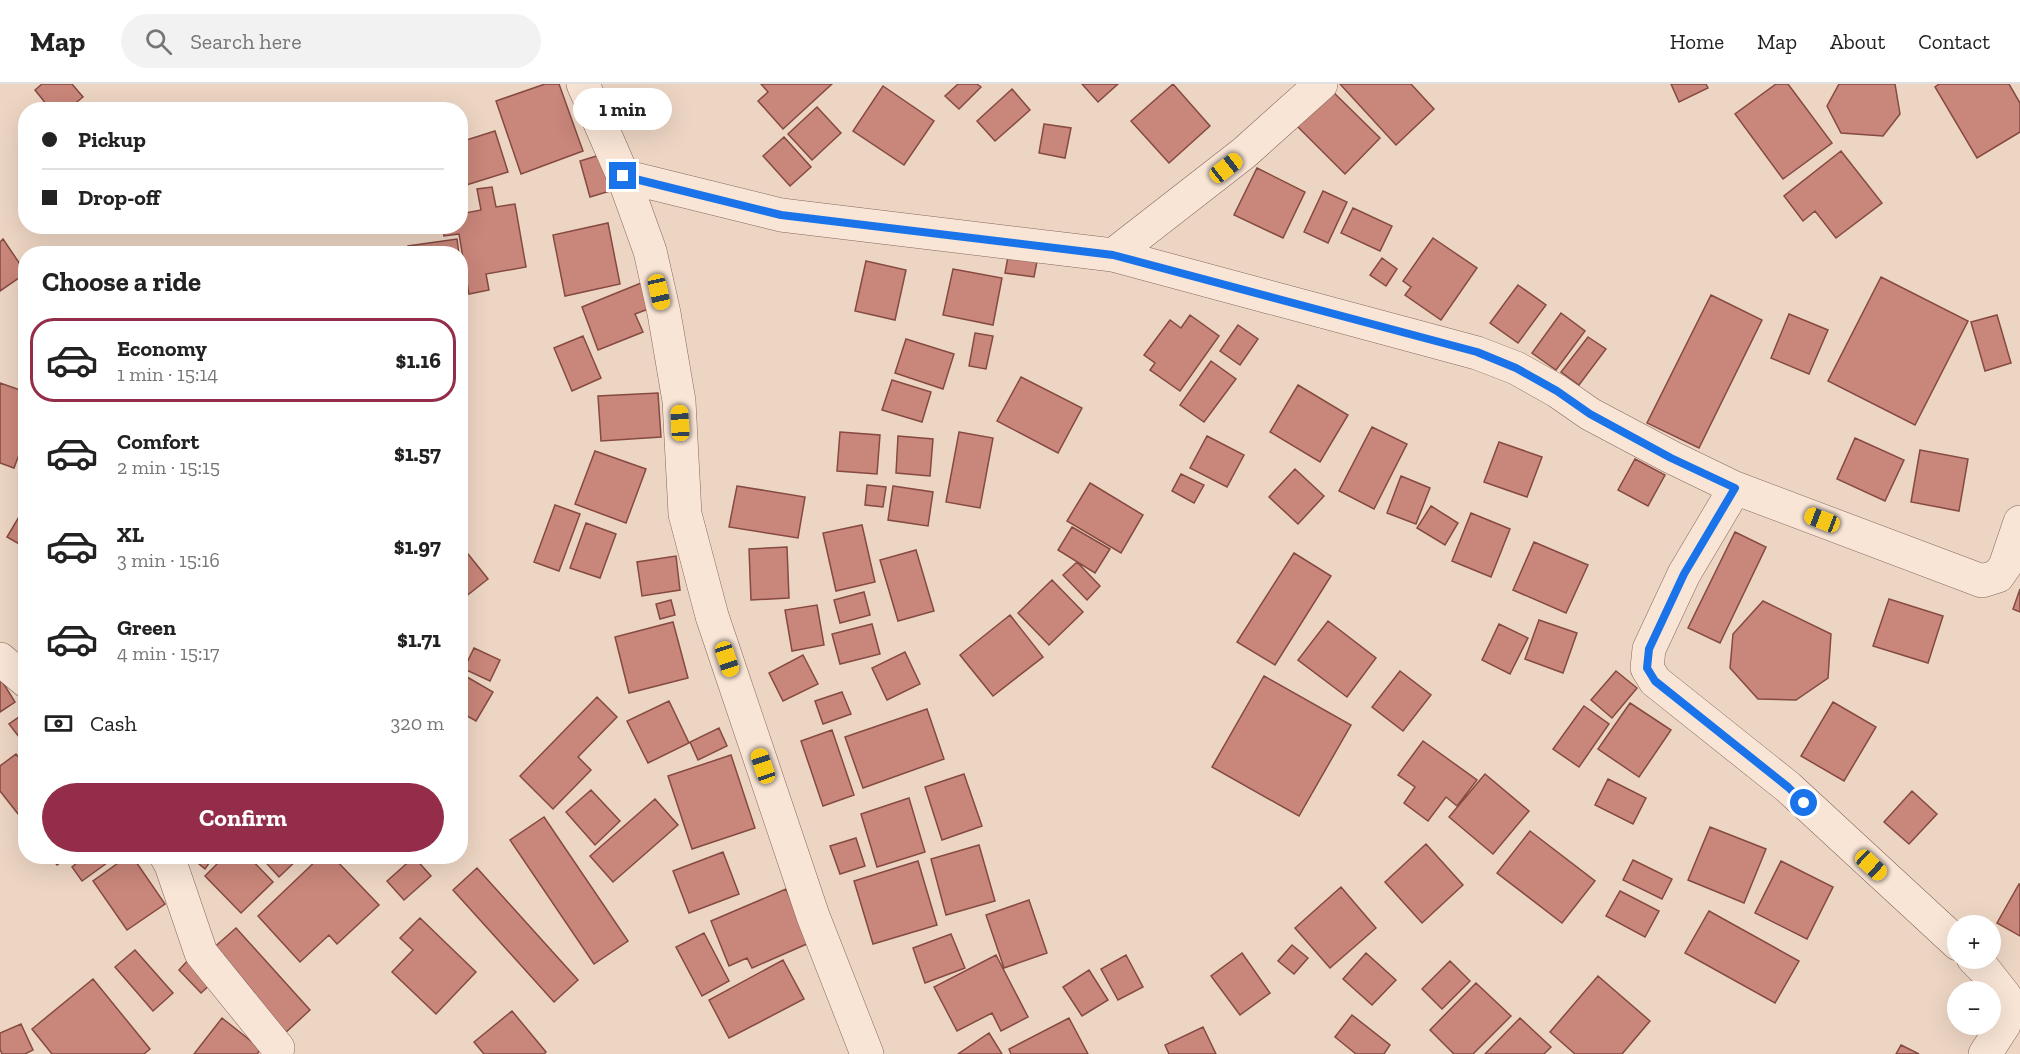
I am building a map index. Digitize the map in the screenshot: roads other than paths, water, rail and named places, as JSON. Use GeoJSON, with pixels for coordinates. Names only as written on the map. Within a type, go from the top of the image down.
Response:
{"type":"FeatureCollection","features":[{"type":"Feature","properties":{"kind":"street"},"geometry":{"type":"LineString","coordinates":[[583,84],[623,176],[650,251],[664,313],[679,401],[685,514],[712,616],[813,916],[867,1054]]}},
{"type":"Feature","properties":{"kind":"street"},"geometry":{"type":"LineString","coordinates":[[1113,255],[1244,153],[1321,84]]}},
{"type":"Feature","properties":{"kind":"street"},"geometry":{"type":"LineString","coordinates":[[623,176],[781,215],[1113,255],[1477,352],[1516,368],[1557,391],[1590,414],[1671,458],[1735,488],[1982,581],[1998,576],[2005,566],[2020,522]]}},
{"type":"Feature","properties":{"kind":"street"},"geometry":{"type":"LineString","coordinates":[[1735,488],[1684,574],[1649,649],[1647,668],[1655,681],[1788,787],[1947,934]]}},
{"type":"Feature","properties":{"kind":"street"},"geometry":{"type":"LineString","coordinates":[[0,659],[18,674]]}},
{"type":"Feature","properties":{"kind":"street"},"geometry":{"type":"LineString","coordinates":[[170,864],[201,953],[278,1048]]}},
{"type":"Feature","properties":{"kind":"street"},"geometry":{"type":"LineString","coordinates":[[1984,969],[2005,996],[2004,1025],[1985,1054]]}}]}
